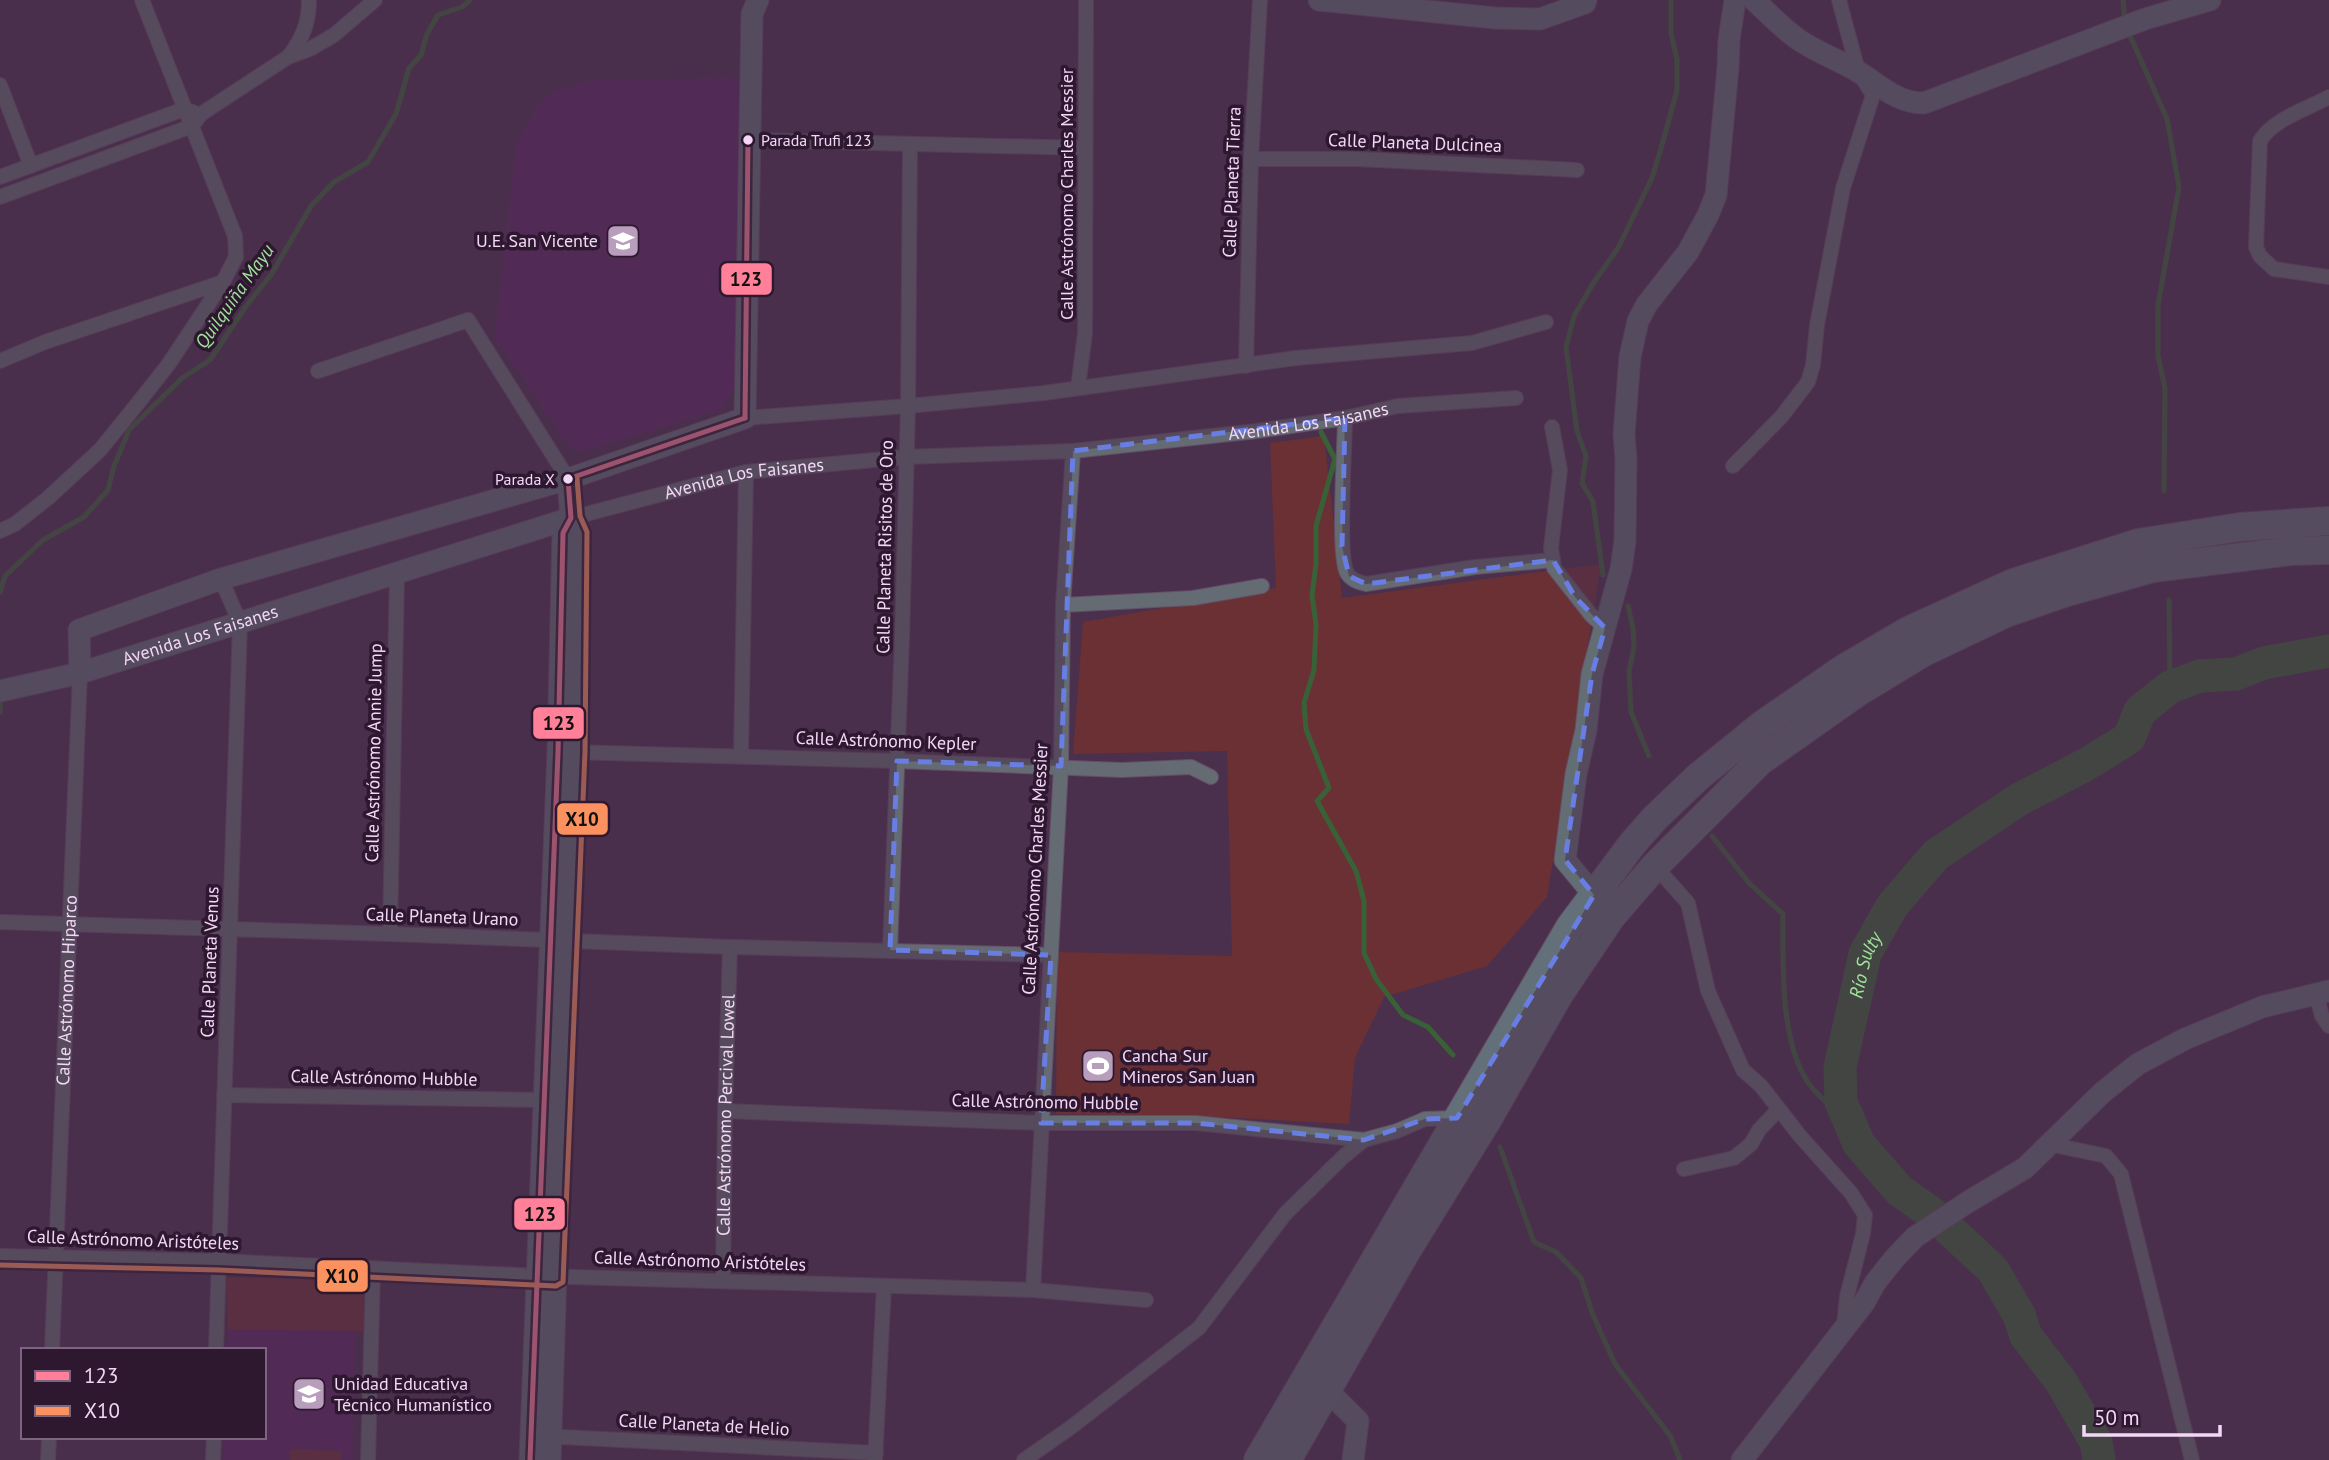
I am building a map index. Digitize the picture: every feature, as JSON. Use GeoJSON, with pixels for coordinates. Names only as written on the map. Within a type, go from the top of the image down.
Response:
{"type":"FeatureCollection","features":[{"type":"Feature","properties":{"kind":"highway"},"geometry":{"type":"LineString","coordinates":[[1258,1460],[1570,927],[1655,818],[1698,777],[1762,725],[1843,669],[1908,631],[2013,583],[2138,543],[2241,527],[2329,521]]}},
{"type":"Feature","properties":{"kind":"highway"},"geometry":{"type":"LineString","coordinates":[[1287,1460],[1404,1255],[1486,1122],[1558,996],[1611,917],[1655,866],[1760,761],[1858,692],[1924,652],[2006,613],[2067,592],[2153,568],[2291,551],[2329,550]]}},
{"type":"Feature","properties":{"kind":"street"},"geometry":{"type":"LineString","coordinates":[[0,531],[15,524],[48,498],[100,450],[168,365],[223,282],[236,257],[235,236],[142,0]]}},
{"type":"Feature","properties":{"kind":"street"},"geometry":{"type":"LineString","coordinates":[[288,57],[306,28],[309,0]]}},
{"type":"Feature","properties":{"kind":"street"},"geometry":{"type":"LineString","coordinates":[[0,197],[192,126],[201,114],[288,57],[334,35],[375,0]]}},
{"type":"Feature","properties":{"kind":"street"},"geometry":{"type":"LineString","coordinates":[[745,418],[748,140],[752,14],[757,0]]}},
{"type":"Feature","properties":{"kind":"street","name":"Calle Astrónomo Charles Messier"},"geometry":{"type":"LineString","coordinates":[[1078,388],[1085,333],[1086,0]]}},
{"type":"Feature","properties":{"kind":"street","name":"Calle Planeta Tierra"},"geometry":{"type":"LineString","coordinates":[[1246,366],[1251,159],[1260,0]]}},
{"type":"Feature","properties":{"kind":"street"},"geometry":{"type":"LineString","coordinates":[[1320,0],[1416,5],[1540,19],[1585,3],[1586,0]]}},
{"type":"Feature","properties":{"kind":"street"},"geometry":{"type":"LineString","coordinates":[[1594,895],[1565,860],[1576,774],[1586,730],[1592,674],[1621,569],[1625,541],[1624,434],[1630,357],[1638,321],[1647,303],[1688,252],[1716,195],[1735,0]]}},
{"type":"Feature","properties":{"kind":"street"},"geometry":{"type":"LineString","coordinates":[[1754,0],[1783,28],[1799,39],[1912,103],[1924,103],[2145,19],[2210,0]]}},
{"type":"Feature","properties":{"kind":"street"},"geometry":{"type":"LineString","coordinates":[[1733,466],[1782,416],[1808,382],[1813,365],[1843,188],[1873,95],[1858,71],[1839,0]]}},
{"type":"Feature","properties":{"kind":"street"},"geometry":{"type":"LineString","coordinates":[[0,85],[31,166]]}},
{"type":"Feature","properties":{"kind":"street"},"geometry":{"type":"LineString","coordinates":[[2329,97],[2274,126],[2260,141],[2256,247],[2266,264],[2274,269],[2329,277]]}},
{"type":"Feature","properties":{"kind":"street"},"geometry":{"type":"LineString","coordinates":[[0,177],[184,109],[201,114]]}},
{"type":"Feature","properties":{"kind":"street"},"geometry":{"type":"LineString","coordinates":[[748,140],[1085,148]]}},
{"type":"Feature","properties":{"kind":"street","name":"Calle Planeta Risitos de Oro"},"geometry":{"type":"LineString","coordinates":[[890,950],[908,406],[910,144]]}},
{"type":"Feature","properties":{"kind":"street","name":"Calle Planeta Dulcinea"},"geometry":{"type":"LineString","coordinates":[[1251,159],[1358,159],[1577,170]]}},
{"type":"Feature","properties":{"kind":"street"},"geometry":{"type":"LineString","coordinates":[[0,361],[45,342],[223,282]]}},
{"type":"Feature","properties":{"kind":"street"},"geometry":{"type":"LineString","coordinates":[[318,371],[468,320],[568,479],[572,518],[563,533],[567,752],[541,1436],[530,1460]]}},
{"type":"Feature","properties":{"kind":"street"},"geometry":{"type":"LineString","coordinates":[[221,579],[568,479],[745,418],[908,406],[1078,388],[1296,358],[1472,343],[1546,322]]}},
{"type":"Feature","properties":{"kind":"street","name":"Avenida Los Faisanes"},"geometry":{"type":"LineString","coordinates":[[4,690],[80,673],[572,518],[746,472],[906,457],[1073,451],[1244,432],[1345,418],[1398,406],[1516,398]]}},
{"type":"Feature","properties":{"kind":"street"},"geometry":{"type":"LineString","coordinates":[[1345,418],[1342,546],[1345,569],[1349,576],[1366,584],[1475,567],[1553,560]]}},
{"type":"Feature","properties":{"kind":"street"},"geometry":{"type":"LineString","coordinates":[[1552,428],[1560,470],[1551,548],[1554,568],[1575,597],[1605,628]]}},
{"type":"Feature","properties":{"kind":"street","name":"Calle Astrónomo Charles Messier"},"geometry":{"type":"LineString","coordinates":[[1032,1290],[1061,766],[1063,605],[1073,451]]}},
{"type":"Feature","properties":{"kind":"street"},"geometry":{"type":"LineString","coordinates":[[741,756],[746,472]]}},
{"type":"Feature","properties":{"kind":"street","name":"Calle Astrónomo Annie Jump"},"geometry":{"type":"LineString","coordinates":[[390,934],[397,573]]}},
{"type":"Feature","properties":{"kind":"street","name":"Calle Planeta Venus"},"geometry":{"type":"LineString","coordinates":[[216,1348],[240,623],[221,579]]}},
{"type":"Feature","properties":{"kind":"street","name":"Calle Astrónomo Hiparco"},"geometry":{"type":"LineString","coordinates":[[52,1348],[71,925],[80,673],[79,630],[221,579]]}},
{"type":"Feature","properties":{"kind":"street"},"geometry":{"type":"LineString","coordinates":[[1063,605],[1194,598],[1262,586]]}},
{"type":"Feature","properties":{"kind":"street","name":"Calle Astrónomo Kepler"},"geometry":{"type":"LineString","coordinates":[[567,752],[1121,770],[1191,767],[1210,777]]}},
{"type":"Feature","properties":{"kind":"street"},"geometry":{"type":"LineString","coordinates":[[1655,866],[1688,903],[1709,991],[1743,1070],[1761,1086],[1800,1136],[1851,1193],[1865,1215],[1863,1234],[1847,1296],[1844,1327]]}},
{"type":"Feature","properties":{"kind":"street","name":"Calle Planeta Urano"},"geometry":{"type":"LineString","coordinates":[[0,922],[1051,955]]}},
{"type":"Feature","properties":{"kind":"street"},"geometry":{"type":"LineString","coordinates":[[547,1277],[544,1100],[560,941]]}},
{"type":"Feature","properties":{"kind":"street","name":"Calle Astrónomo Percival Lowel"},"geometry":{"type":"LineString","coordinates":[[723,1281],[730,947]]}},
{"type":"Feature","properties":{"kind":"street"},"geometry":{"type":"LineString","coordinates":[[1742,1460],[1864,1303],[1894,1259],[1915,1237],[2025,1168],[2103,1093],[2138,1064],[2185,1039],[2262,1007],[2323,992],[2322,1016],[2329,1026]]}},
{"type":"Feature","properties":{"kind":"street","name":"Calle Astrónomo Hubble"},"geometry":{"type":"LineString","coordinates":[[225,1095],[544,1100]]}},
{"type":"Feature","properties":{"kind":"street"},"geometry":{"type":"LineString","coordinates":[[1684,1169],[1734,1158],[1751,1144],[1759,1130],[1779,1110]]}},
{"type":"Feature","properties":{"kind":"street","name":"Calle Astrónomo Hubble"},"geometry":{"type":"LineString","coordinates":[[725,1111],[1041,1123],[1196,1123],[1364,1140]]}},
{"type":"Feature","properties":{"kind":"street"},"geometry":{"type":"LineString","coordinates":[[1024,1460],[1070,1428],[1199,1328],[1285,1214],[1364,1140],[1425,1119],[1457,1118]]}},
{"type":"Feature","properties":{"kind":"street"},"geometry":{"type":"LineString","coordinates":[[2049,1144],[2106,1156],[2121,1174],[2192,1460]]}},
{"type":"Feature","properties":{"kind":"street","name":"Calle Astrónomo Aristóteles"},"geometry":{"type":"LineString","coordinates":[[0,1256],[219,1261],[547,1277],[1032,1290],[1146,1300]]}},
{"type":"Feature","properties":{"kind":"street"},"geometry":{"type":"LineString","coordinates":[[368,1460],[373,1270]]}},
{"type":"Feature","properties":{"kind":"street"},"geometry":{"type":"LineString","coordinates":[[875,1456],[884,1286]]}},
{"type":"Feature","properties":{"kind":"street"},"geometry":{"type":"LineString","coordinates":[[1328,1391],[1358,1421],[1353,1460]]}},
{"type":"Feature","properties":{"kind":"street"},"geometry":{"type":"LineString","coordinates":[[541,1436],[550,1460]]}},
{"type":"Feature","properties":{"kind":"street","name":"Calle Planeta de Helio"},"geometry":{"type":"LineString","coordinates":[[541,1436],[875,1456]]}},
{"type":"Feature","properties":{"kind":"street"},"geometry":{"type":"LineString","coordinates":[[48,1460],[49,1439]]}},
{"type":"Feature","properties":{"kind":"street"},"geometry":{"type":"LineString","coordinates":[[213,1460],[214,1439]]}},
{"type":"Feature","properties":{"kind":"highlighted area"},"geometry":{"type":"Polygon","coordinates":[[[1345,418],[1342,546],[1349,576],[1366,584],[1553,560],[1575,597],[1605,628],[1592,674],[1565,860],[1594,895],[1457,1118],[1425,1119],[1364,1140],[1196,1123],[1041,1123],[1051,955],[890,950],[897,761],[1061,766],[1073,451],[1345,418]]]}},
{"type":"Feature","properties":{"kind":"shaded area","name":"U.E. San Vicente"},"geometry":{"type":"Polygon","coordinates":[[[592,80],[739,80],[747,88],[735,388],[719,410],[580,452],[568,445],[495,336],[516,145],[540,103],[557,91],[592,80]]]}},
{"type":"Feature","properties":{"kind":"shaded area"},"geometry":{"type":"Polygon","coordinates":[[[1324,436],[1342,598],[1601,564],[1547,897],[1487,966],[1384,997],[1355,1058],[1349,1124],[1200,1116],[1056,1114],[1057,952],[1232,956],[1227,751],[1073,754],[1083,622],[1276,588],[1270,443],[1324,436]]]}},
{"type":"Feature","properties":{"kind":"shaded area"},"geometry":{"type":"Polygon","coordinates":[[[226,1277],[363,1281],[364,1331],[228,1329],[226,1277]]]}},
{"type":"Feature","properties":{"kind":"shaded area","name":"Unidad Educativa Técnico Humanístico"},"geometry":{"type":"Polygon","coordinates":[[[228,1329],[355,1331],[353,1460],[224,1460],[224,1439],[266,1439],[266,1348],[228,1348],[228,1329]]]}},
{"type":"Feature","properties":{"kind":"shaded area"},"geometry":{"type":"Polygon","coordinates":[[[290,1449],[341,1451],[341,1460],[290,1460],[290,1449]]]}},
{"type":"Feature","properties":{"kind":"waterway","name":"Quilquiña Mayu"},"geometry":{"type":"LineString","coordinates":[[0,592],[5,576],[43,540],[84,517],[108,490],[114,466],[129,430],[182,378],[210,360],[246,306],[271,275],[311,206],[334,182],[368,162],[396,114],[409,68],[421,55],[427,34],[438,15],[462,7],[470,0]]}},
{"type":"Feature","properties":{"kind":"waterway"},"geometry":{"type":"LineString","coordinates":[[1603,575],[1593,502],[1582,483],[1586,456],[1577,431],[1566,347],[1574,316],[1618,248],[1652,178],[1662,145],[1677,90],[1677,59],[1671,33],[1671,0]]}},
{"type":"Feature","properties":{"kind":"waterway"},"geometry":{"type":"LineString","coordinates":[[2123,0],[2125,21]]}},
{"type":"Feature","properties":{"kind":"waterway"},"geometry":{"type":"LineString","coordinates":[[2128,31],[2167,119],[2179,187],[2158,305],[2158,356],[2165,388],[2164,491]]}},
{"type":"Feature","properties":{"kind":"waterway"},"geometry":{"type":"LineString","coordinates":[[1321,432],[1335,459],[1316,526],[1316,564],[1312,595],[1316,625],[1314,670],[1304,703],[1306,729],[1329,788],[1317,801],[1356,871],[1364,901],[1364,953],[1376,979],[1403,1015],[1428,1027],[1453,1055]]}},
{"type":"Feature","properties":{"kind":"waterway"},"geometry":{"type":"LineString","coordinates":[[2169,600],[2170,687]]}},
{"type":"Feature","properties":{"kind":"waterway"},"geometry":{"type":"LineString","coordinates":[[1628,606],[1634,647],[1629,671],[1631,712],[1649,756]]}},
{"type":"Feature","properties":{"kind":"waterway","name":"Río Sulty"},"geometry":{"type":"LineString","coordinates":[[2099,1460],[2096,1442],[2060,1380],[2026,1336],[2019,1315],[1993,1270],[1934,1215],[1899,1190],[1859,1144],[1841,1102],[1840,1067],[1865,954],[1892,906],[1936,855],[2018,800],[2087,764],[2129,738],[2140,711],[2170,687],[2200,676],[2236,674],[2264,663],[2329,651]]}},
{"type":"Feature","properties":{"kind":"waterway","name":"Quilquiña Mayu"},"geometry":{"type":"LineString","coordinates":[[0,712],[1,695]]}},
{"type":"Feature","properties":{"kind":"waterway"},"geometry":{"type":"LineString","coordinates":[[1712,836],[1749,883],[1783,914],[1785,1005],[1794,1052],[1813,1089],[1852,1127]]}},
{"type":"Feature","properties":{"kind":"waterway"},"geometry":{"type":"LineString","coordinates":[[1500,1147],[1534,1242],[1556,1252],[1581,1278],[1593,1315],[1615,1364],[1671,1437],[1680,1460]]}},
{"type":"Feature","properties":{"kind":"transit line","name":"123"},"geometry":{"type":"LineString","coordinates":[[745,418],[748,140]]}},
{"type":"Feature","properties":{"kind":"transit line","name":"123"},"geometry":{"type":"LineString","coordinates":[[568,479],[745,418]]}},
{"type":"Feature","properties":{"kind":"transit line","name":"X10"},"geometry":{"type":"LineString","coordinates":[[0,1265],[219,1270],[556,1286],[563,1282],[585,752],[587,532],[580,516],[577,478]]}},
{"type":"Feature","properties":{"kind":"transit line","name":"123"},"geometry":{"type":"LineString","coordinates":[[530,1460],[558,752],[563,533],[571,518],[568,479]]}},
{"type":"Feature","properties":{"kind":"place","name":"Parada Trufi 123"},"geometry":{"type":"Point","coordinates":[748,140]}},
{"type":"Feature","properties":{"kind":"place","name":"U.E. San Vicente"},"geometry":{"type":"Point","coordinates":[623,241]}},
{"type":"Feature","properties":{"kind":"place","name":"Parada X"},"geometry":{"type":"Point","coordinates":[568,479]}},
{"type":"Feature","properties":{"kind":"place","name":"Cancha Sur Mineros San Juan"},"geometry":{"type":"Point","coordinates":[1098,1066]}},
{"type":"Feature","properties":{"kind":"place","name":"Unidad Educativa Técnico Humanístico"},"geometry":{"type":"Point","coordinates":[309,1394]}}]}
